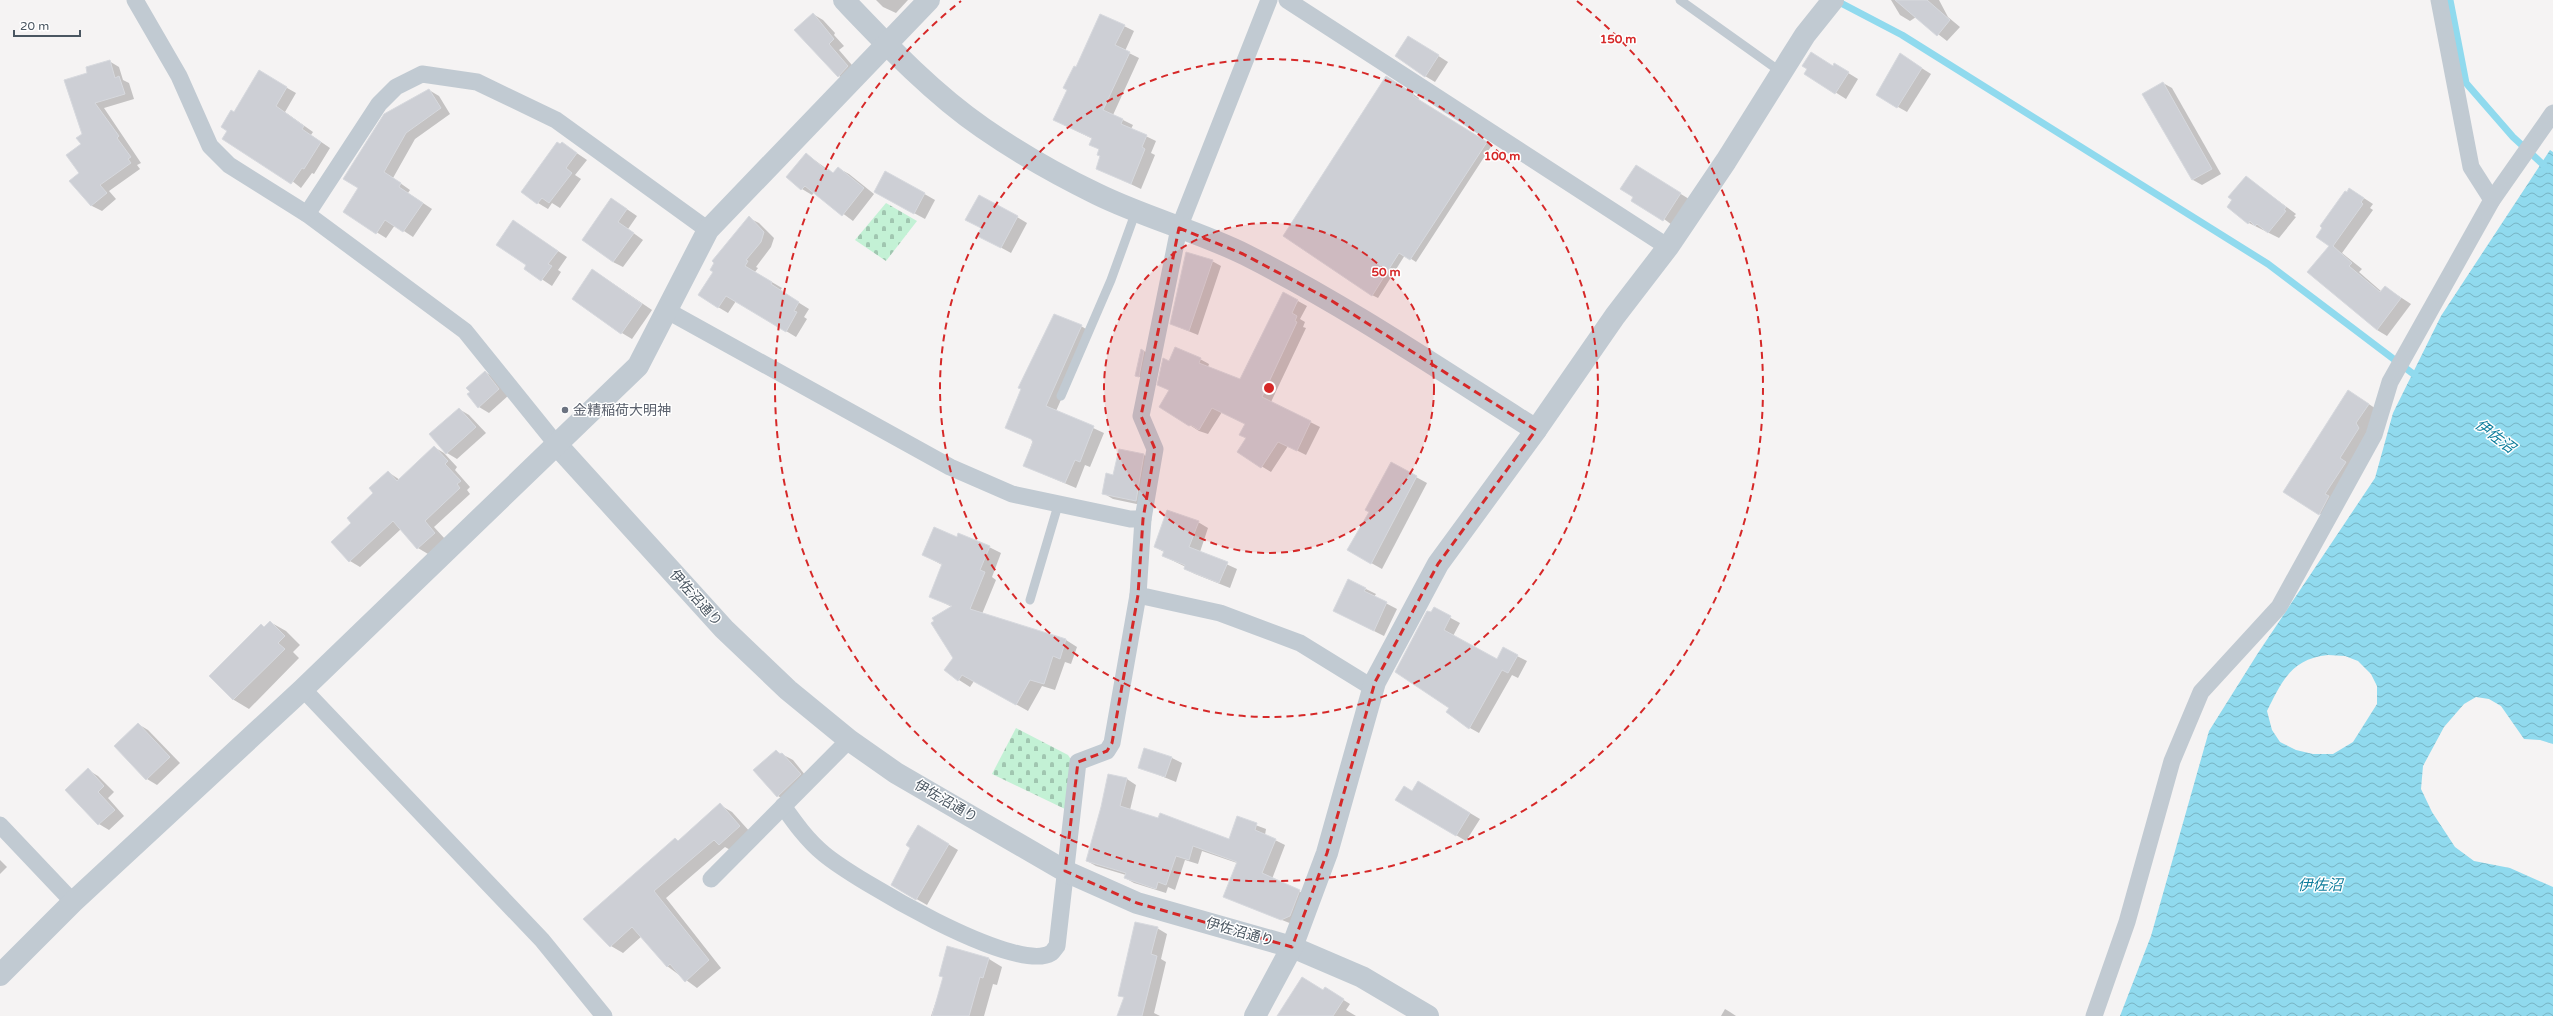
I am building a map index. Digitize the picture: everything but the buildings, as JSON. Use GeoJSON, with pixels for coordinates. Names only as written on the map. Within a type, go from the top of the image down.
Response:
{"type":"FeatureCollection","features":[{"type":"Feature","properties":{"kind":"street"},"geometry":{"type":"LineString","coordinates":[[135,0],[179,76],[210,146],[229,166],[306,214],[465,331],[557,445]]}},
{"type":"Feature","properties":{"kind":"street"},"geometry":{"type":"LineString","coordinates":[[844,0],[888,46],[938,93],[982,128],[1028,158],[1098,195],[1243,254],[1332,301],[1536,430]]}},
{"type":"Feature","properties":{"kind":"street"},"geometry":{"type":"LineString","coordinates":[[0,975],[73,902],[303,689],[638,366],[708,230],[888,46],[929,0]]}},
{"type":"Feature","properties":{"kind":"street"},"geometry":{"type":"LineString","coordinates":[[782,806],[806,838],[844,870],[969,938],[1025,955],[1040,956],[1051,953],[1057,946],[1078,762],[1107,751],[1112,743],[1138,595],[1143,519],[1155,449],[1141,416],[1179,228],[1269,0]]}},
{"type":"Feature","properties":{"kind":"street"},"geometry":{"type":"LineString","coordinates":[[1287,0],[1668,247]]}},
{"type":"Feature","properties":{"kind":"street"},"geometry":{"type":"LineString","coordinates":[[1255,1016],[1292,947],[1327,853],[1373,688],[1438,564],[1536,430],[1615,316],[1668,247],[1726,161],[1805,35],[1833,0]]}},
{"type":"Feature","properties":{"kind":"street"},"geometry":{"type":"LineString","coordinates":[[2439,0],[2471,167],[2492,200]]}},
{"type":"Feature","properties":{"kind":"street"},"geometry":{"type":"LineString","coordinates":[[306,214],[379,104],[396,86],[422,74],[477,82],[556,120],[708,230]]}},
{"type":"Feature","properties":{"kind":"street"},"geometry":{"type":"LineString","coordinates":[[2094,1016],[2127,922],[2172,761],[2201,692],[2279,607],[2374,435],[2390,382],[2492,200],[2553,113]]}},
{"type":"Feature","properties":{"kind":"street"},"geometry":{"type":"LineString","coordinates":[[666,310],[950,467],[1012,494],[1059,502],[1130,519],[1143,519]]}},
{"type":"Feature","properties":{"kind":"street","name":"伊佐沼通り"},"geometry":{"type":"LineString","coordinates":[[557,445],[724,628],[788,690],[849,740],[896,773],[1065,871],[1137,903],[1292,947],[1362,977],[1428,1016]]}},
{"type":"Feature","properties":{"kind":"street"},"geometry":{"type":"LineString","coordinates":[[1138,595],[1220,613],[1300,643],[1373,688]]}},
{"type":"Feature","properties":{"kind":"street"},"geometry":{"type":"LineString","coordinates":[[303,689],[542,940],[604,1016]]}},
{"type":"Feature","properties":{"kind":"street"},"geometry":{"type":"LineString","coordinates":[[712,879],[782,806],[849,740]]}},
{"type":"Feature","properties":{"kind":"street"},"geometry":{"type":"LineString","coordinates":[[0,825],[73,902]]}},
{"type":"Feature","properties":{"kind":"lane"},"geometry":{"type":"LineString","coordinates":[[1680,0],[1781,72]]}},
{"type":"Feature","properties":{"kind":"lane"},"geometry":{"type":"LineString","coordinates":[[1061,396],[1111,280],[1136,211]]}},
{"type":"Feature","properties":{"kind":"lane"},"geometry":{"type":"LineString","coordinates":[[1030,600],[1059,502]]}},
{"type":"Feature","properties":{"kind":"highlighted area"},"geometry":{"type":"Polygon","coordinates":[[[1179,228],[1243,254],[1332,301],[1536,430],[1438,564],[1375,682],[1327,853],[1292,947],[1137,903],[1065,871],[1078,762],[1107,751],[1112,743],[1138,595],[1143,519],[1155,449],[1141,416],[1179,228]]]}},
{"type":"Feature","properties":{"kind":"green space"},"geometry":{"type":"Polygon","coordinates":[[[886,203],[917,221],[886,261],[855,240],[886,203]]]}},
{"type":"Feature","properties":{"kind":"green space"},"geometry":{"type":"Polygon","coordinates":[[[1016,728],[1068,755],[1072,761],[1067,810],[992,774],[1016,728]]]}},
{"type":"Feature","properties":{"kind":"water","name":"伊佐沼"},"geometry":{"type":"Polygon","coordinates":[[[2550,150],[2553,152],[2553,744],[2540,740],[2524,739],[2501,706],[2489,699],[2476,697],[2464,704],[2444,727],[2423,766],[2421,789],[2432,812],[2455,847],[2474,861],[2510,868],[2553,887],[2553,1016],[2120,1016],[2151,936],[2209,731],[2258,653],[2375,478],[2393,413],[2441,316],[2550,150]],[[2328,655],[2315,657],[2305,661],[2289,673],[2267,711],[2272,730],[2280,742],[2296,750],[2313,754],[2333,754],[2353,742],[2377,704],[2377,686],[2371,674],[2358,661],[2345,656],[2328,655]]]}},
{"type":"Feature","properties":{"kind":"waterway"},"geometry":{"type":"LineString","coordinates":[[1835,0],[1902,35],[2268,264],[2420,379]]}},
{"type":"Feature","properties":{"kind":"waterway"},"geometry":{"type":"LineString","coordinates":[[2450,0],[2466,83],[2513,137],[2548,169]]}},
{"type":"Feature","properties":{"kind":"place","name":"金精稲荷大明神"},"geometry":{"type":"Point","coordinates":[565,410]}}]}
